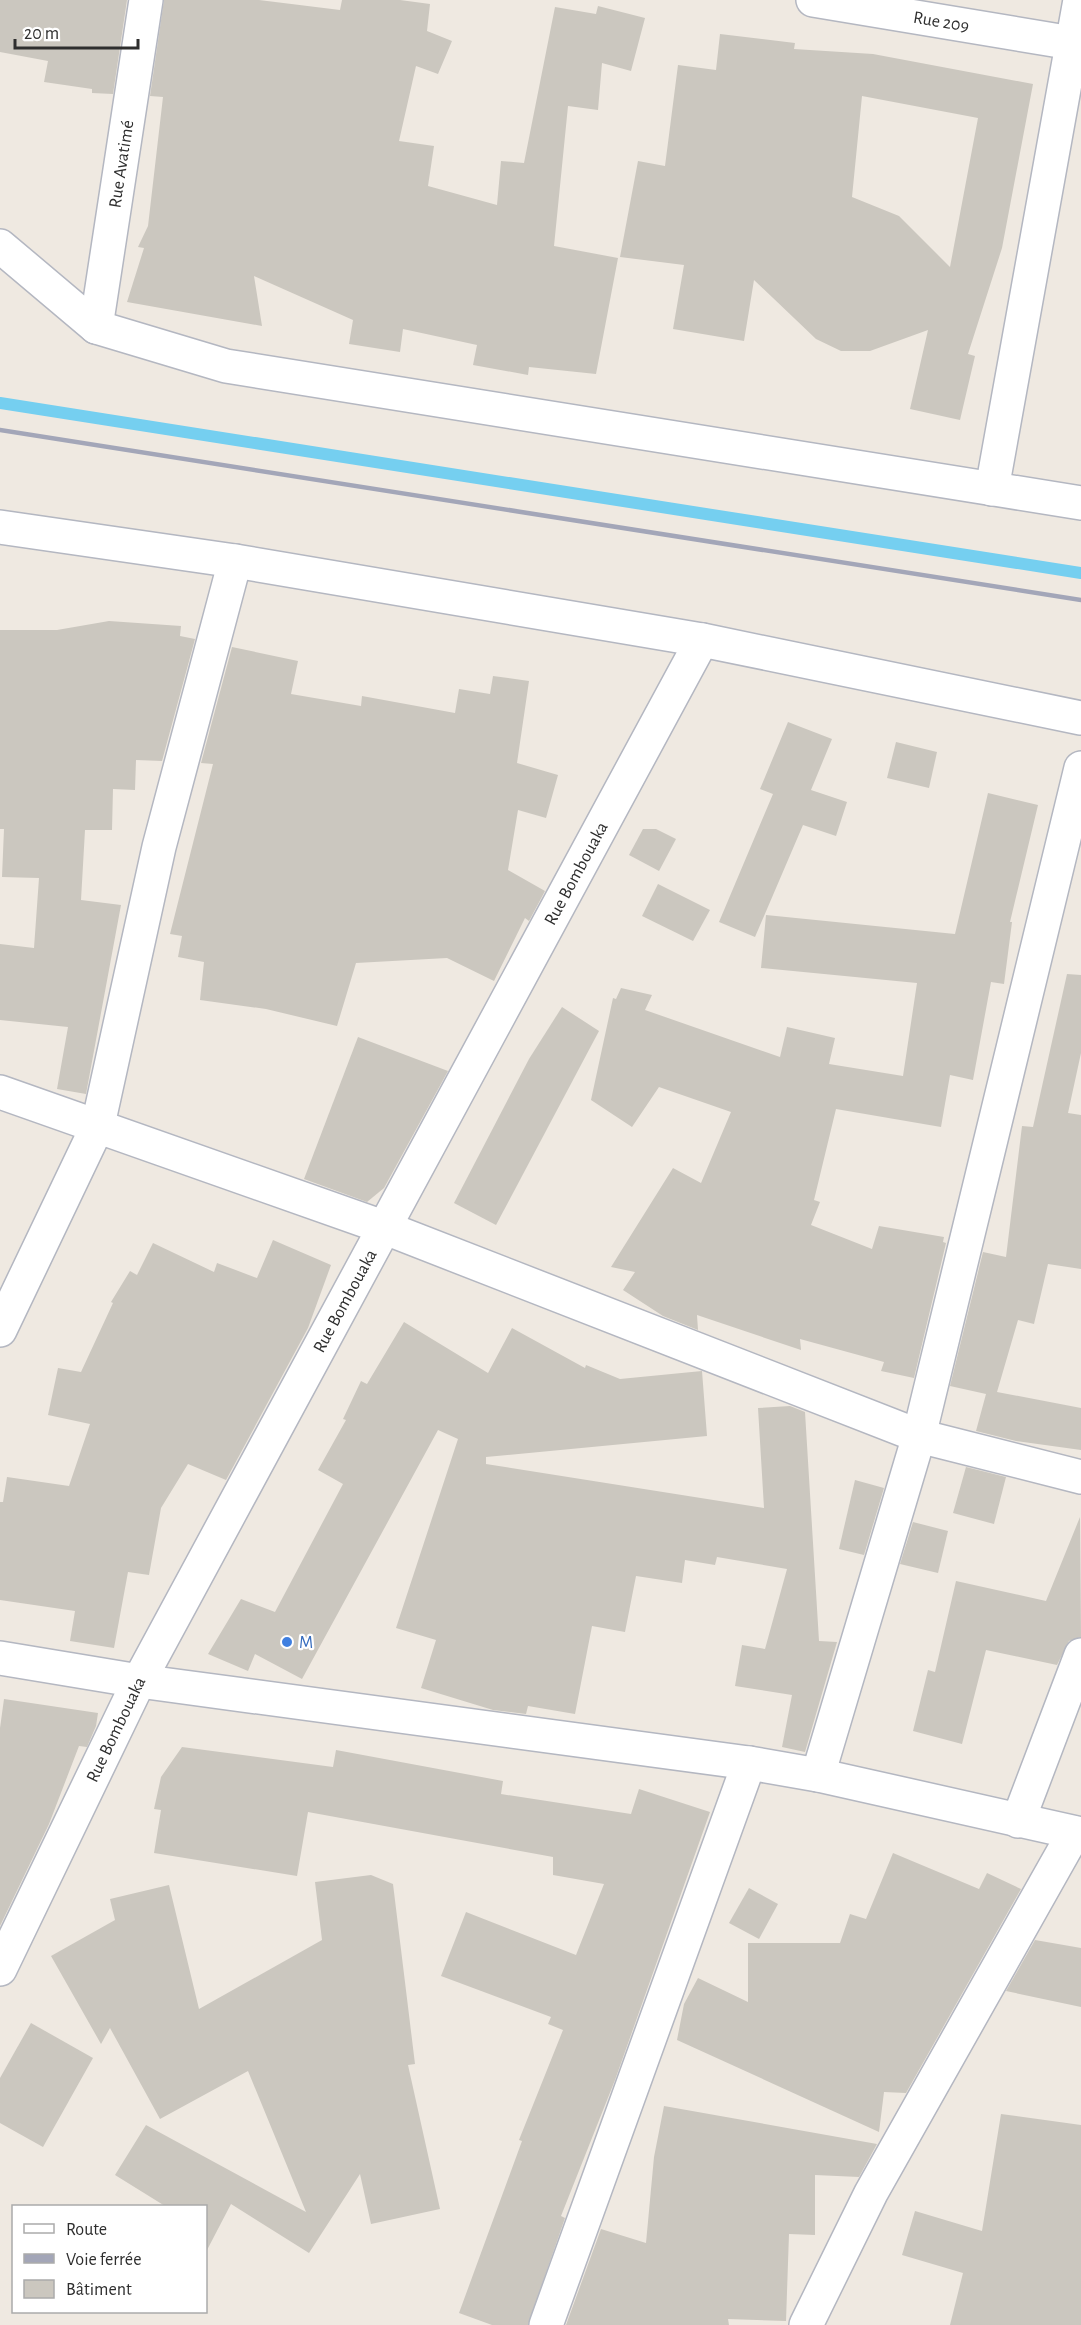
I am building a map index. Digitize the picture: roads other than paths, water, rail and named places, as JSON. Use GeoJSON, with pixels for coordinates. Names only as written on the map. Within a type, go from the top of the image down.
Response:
{"type":"FeatureCollection","features":[{"type":"Feature","properties":{"kind":"street","name":"Rue Avatimé"},"geometry":{"type":"LineString","coordinates":[[96,327],[146,0]]}},
{"type":"Feature","properties":{"kind":"street","name":"Rue 209"},"geometry":{"type":"LineString","coordinates":[[813,0],[1072,43]]}},
{"type":"Feature","properties":{"kind":"street"},"geometry":{"type":"LineString","coordinates":[[992,489],[1072,103],[1072,43],[1080,0]]}},
{"type":"Feature","properties":{"kind":"street"},"geometry":{"type":"LineString","coordinates":[[0,246],[96,327],[226,366],[1081,503]]}},
{"type":"Feature","properties":{"kind":"street"},"geometry":{"type":"LineString","coordinates":[[0,527],[235,561],[702,640],[1081,718]]}},
{"type":"Feature","properties":{"kind":"street"},"geometry":{"type":"LineString","coordinates":[[0,1330],[98,1125],[159,847],[235,561]]}},
{"type":"Feature","properties":{"kind":"street","name":"Rue Bombouaka"},"geometry":{"type":"LineString","coordinates":[[0,1969],[139,1681],[382,1227],[702,640]]}},
{"type":"Feature","properties":{"kind":"street"},"geometry":{"type":"LineString","coordinates":[[818,1775],[919,1436],[1081,768]]}},
{"type":"Feature","properties":{"kind":"street"},"geometry":{"type":"LineString","coordinates":[[0,1092],[382,1227],[919,1436],[1081,1477]]}},
{"type":"Feature","properties":{"kind":"street"},"geometry":{"type":"LineString","coordinates":[[1018,1821],[1081,1655]]}},
{"type":"Feature","properties":{"kind":"street"},"geometry":{"type":"LineString","coordinates":[[0,1658],[139,1681],[749,1762],[818,1775],[1078,1833],[870,2193],[806,2325]]}},
{"type":"Feature","properties":{"kind":"street"},"geometry":{"type":"LineString","coordinates":[[546,2325],[749,1762]]}},
{"type":"Feature","properties":{"kind":"waterway"},"geometry":{"type":"LineString","coordinates":[[0,403],[1081,573]]}},
{"type":"Feature","properties":{"kind":"railway"},"geometry":{"type":"LineString","coordinates":[[0,430],[1081,600]]}},
{"type":"Feature","properties":{"kind":"place","name":"M"},"geometry":{"type":"Point","coordinates":[287,1642]}}]}
